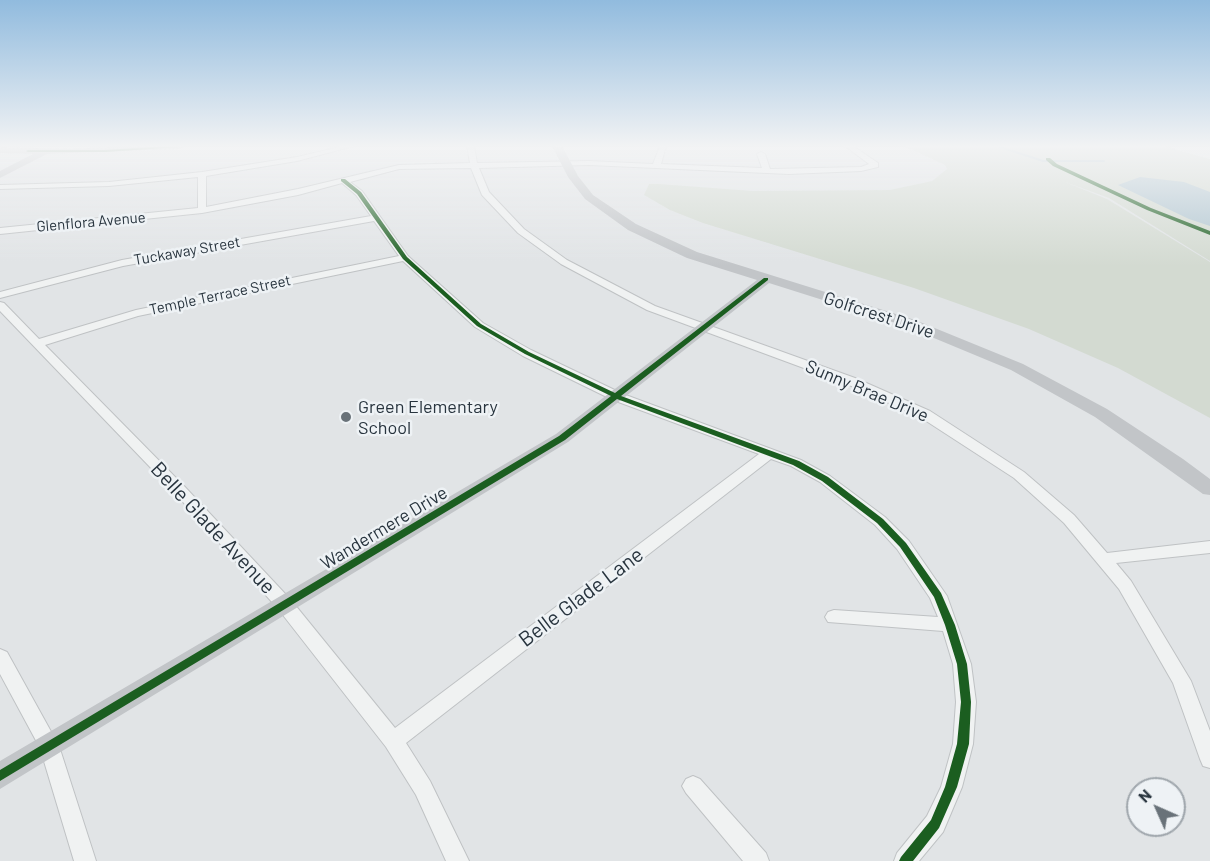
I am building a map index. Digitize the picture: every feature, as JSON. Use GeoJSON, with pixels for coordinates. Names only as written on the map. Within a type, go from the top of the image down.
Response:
{"type":"FeatureCollection","features":[{"type":"Feature","properties":{"kind":"street"},"geometry":{"type":"LineString","coordinates":[[0,187],[30,186]]}},
{"type":"Feature","properties":{"kind":"street"},"geometry":{"type":"LineString","coordinates":[[202,186],[202,210]]}},
{"type":"Feature","properties":{"kind":"street","name":"Glenflora Avenue"},"geometry":{"type":"LineString","coordinates":[[0,231],[202,210],[314,186]]}},
{"type":"Feature","properties":{"kind":"street"},"geometry":{"type":"LineString","coordinates":[[351,186],[359,193],[405,258],[479,325],[527,353],[618,397],[769,453],[825,479],[880,521],[909,553],[938,596],[950,625],[962,664],[966,702],[963,744],[951,787],[934,824],[905,861]]}},
{"type":"Feature","properties":{"kind":"street","name":"Sunny Brae Drive"},"geometry":{"type":"LineString","coordinates":[[482,186],[485,193],[521,231],[555,256],[604,285],[705,329],[851,381],[925,414],[1019,475],[1069,519],[1125,585],[1182,681],[1210,759]]}},
{"type":"Feature","properties":{"kind":"street","name":"Golfcrest Drive"},"geometry":{"type":"LineString","coordinates":[[580,186],[589,197],[632,227],[692,255],[910,323],[1017,367],[1101,413],[1210,489]]}},
{"type":"Feature","properties":{"kind":"street","name":"Tuckaway Street"},"geometry":{"type":"LineString","coordinates":[[0,296],[122,263],[377,218]]}},
{"type":"Feature","properties":{"kind":"street","name":"Temple Terrace Street"},"geometry":{"type":"LineString","coordinates":[[38,343],[136,313],[405,258]]}},
{"type":"Feature","properties":{"kind":"street","name":"Wandermere Drive"},"geometry":{"type":"LineString","coordinates":[[0,776],[562,438],[618,397],[766,279]]}},
{"type":"Feature","properties":{"kind":"street","name":"Belle Glade Avenue"},"geometry":{"type":"LineString","coordinates":[[0,305],[176,486],[285,605],[393,741],[423,788],[458,861]]}},
{"type":"Feature","properties":{"kind":"street","name":"Belle Glade Lane"},"geometry":{"type":"LineString","coordinates":[[393,741],[769,453]]}},
{"type":"Feature","properties":{"kind":"street"},"geometry":{"type":"LineString","coordinates":[[1103,559],[1210,547]]}},
{"type":"Feature","properties":{"kind":"street"},"geometry":{"type":"LineString","coordinates":[[834,617],[950,625]]}},
{"type":"Feature","properties":{"kind":"street"},"geometry":{"type":"LineString","coordinates":[[0,657],[50,746],[85,861]]}},
{"type":"Feature","properties":{"kind":"street"},"geometry":{"type":"LineString","coordinates":[[693,786],[758,861]]}},
{"type":"Feature","properties":{"kind":"shaded area"},"geometry":{"type":"Polygon","coordinates":[[[648,186],[688,186],[753,191],[890,190],[908,186],[1075,186],[1107,199],[1210,262],[1210,418],[1118,368],[1029,329],[914,288],[703,223],[670,210],[644,195],[648,186]]]}},
{"type":"Feature","properties":{"kind":"shaded area"},"geometry":{"type":"Polygon","coordinates":[[[1076,186],[1210,186],[1210,261],[1109,198],[1076,186]]]}},
{"type":"Feature","properties":{"kind":"water"},"geometry":{"type":"Polygon","coordinates":[[[1120,186],[1195,186],[1210,192],[1210,226],[1189,219],[1120,186]]]}},
{"type":"Feature","properties":{"kind":"cycle path"},"geometry":{"type":"LineString","coordinates":[[351,186],[359,193],[405,258],[479,325],[527,353],[618,397],[796,463],[825,479],[880,521],[903,545],[938,596],[950,625],[962,664],[966,702],[963,744],[951,787],[935,824],[905,861]]}},
{"type":"Feature","properties":{"kind":"cycle path"},"geometry":{"type":"LineString","coordinates":[[1100,186],[1149,209],[1210,233]]}},
{"type":"Feature","properties":{"kind":"cycle path"},"geometry":{"type":"LineString","coordinates":[[0,776],[562,438],[766,279]]}},
{"type":"Feature","properties":{"kind":"place","name":"Green Elementary School"},"geometry":{"type":"Point","coordinates":[346,417]}}]}
